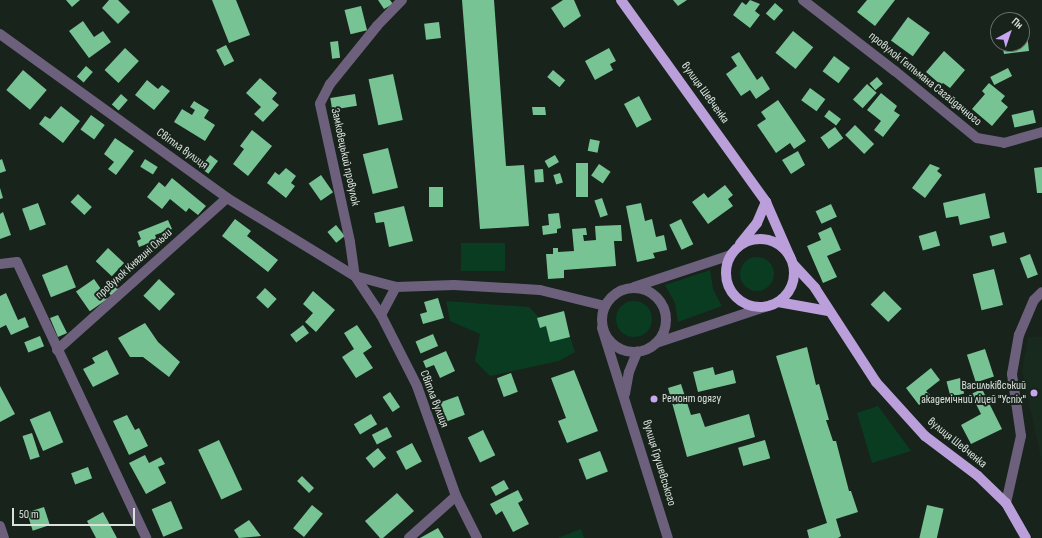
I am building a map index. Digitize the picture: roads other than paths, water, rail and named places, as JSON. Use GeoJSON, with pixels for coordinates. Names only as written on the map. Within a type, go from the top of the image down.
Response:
{"type":"FeatureCollection","features":[{"type":"Feature","properties":{"kind":"main road","name":"вулиця Шевченка"},"geometry":{"type":"LineString","coordinates":[[621,0],[766,202],[791,260],[815,288],[828,311],[876,382],[915,425],[1006,503],[1026,538]]}},
{"type":"Feature","properties":{"kind":"main road"},"geometry":{"type":"LineString","coordinates":[[766,202],[757,223],[731,255],[726,266],[726,278],[730,289],[737,298],[748,305],[759,307],[774,304],[828,311]]}},
{"type":"Feature","properties":{"kind":"main road"},"geometry":{"type":"LineString","coordinates":[[739,246],[752,240],[767,240],[780,246],[791,260],[791,285],[774,304]]}},
{"type":"Feature","properties":{"kind":"street","name":"Замковецький провулок"},"geometry":{"type":"LineString","coordinates":[[355,276],[350,242],[320,104],[330,84],[377,26],[402,0]]}},
{"type":"Feature","properties":{"kind":"street","name":"провулок Гетьмана Сагайдачного"},"geometry":{"type":"LineString","coordinates":[[802,0],[895,71],[977,138],[1004,143],[1042,132]]}},
{"type":"Feature","properties":{"kind":"street","name":"Світла вулиця"},"geometry":{"type":"LineString","coordinates":[[0,34],[227,198],[355,276],[396,287],[454,285],[540,290],[605,306]]}},
{"type":"Feature","properties":{"kind":"street","name":"провулок Княгині Ольги"},"geometry":{"type":"LineString","coordinates":[[57,350],[227,198]]}},
{"type":"Feature","properties":{"kind":"street"},"geometry":{"type":"LineString","coordinates":[[731,255],[630,288],[611,297],[605,306],[602,317],[602,328],[615,346],[637,352],[656,343],[774,304]]}},
{"type":"Feature","properties":{"kind":"street"},"geometry":{"type":"LineString","coordinates":[[0,264],[17,262],[146,538]]}},
{"type":"Feature","properties":{"kind":"street","name":"Світла вулиця"},"geometry":{"type":"LineString","coordinates":[[355,276],[381,315],[417,386],[456,496],[477,538]]}},
{"type":"Feature","properties":{"kind":"street"},"geometry":{"type":"LineString","coordinates":[[381,315],[396,287]]}},
{"type":"Feature","properties":{"kind":"street"},"geometry":{"type":"LineString","coordinates":[[630,288],[652,294],[660,302],[666,323],[656,343]]}},
{"type":"Feature","properties":{"kind":"street"},"geometry":{"type":"LineString","coordinates":[[1006,503],[1021,436],[1012,374],[1019,335],[1034,300],[1042,292]]}},
{"type":"Feature","properties":{"kind":"street","name":"вулиця Грушевського"},"geometry":{"type":"LineString","coordinates":[[602,328],[625,396],[668,538]]}},
{"type":"Feature","properties":{"kind":"street","name":"вулиця Грушевського"},"geometry":{"type":"LineString","coordinates":[[625,396],[629,372],[637,352]]}},
{"type":"Feature","properties":{"kind":"street"},"geometry":{"type":"LineString","coordinates":[[409,538],[456,496]]}},
{"type":"Feature","properties":{"kind":"street"},"geometry":{"type":"LineString","coordinates":[[0,526],[4,538]]}},
{"type":"Feature","properties":{"kind":"place","name":"Васильківський академічний ліцей \"Успіх\""},"geometry":{"type":"Point","coordinates":[1034,393]}},
{"type":"Feature","properties":{"kind":"place","name":"Ремонт одягу"},"geometry":{"type":"Point","coordinates":[654,399]}}]}
